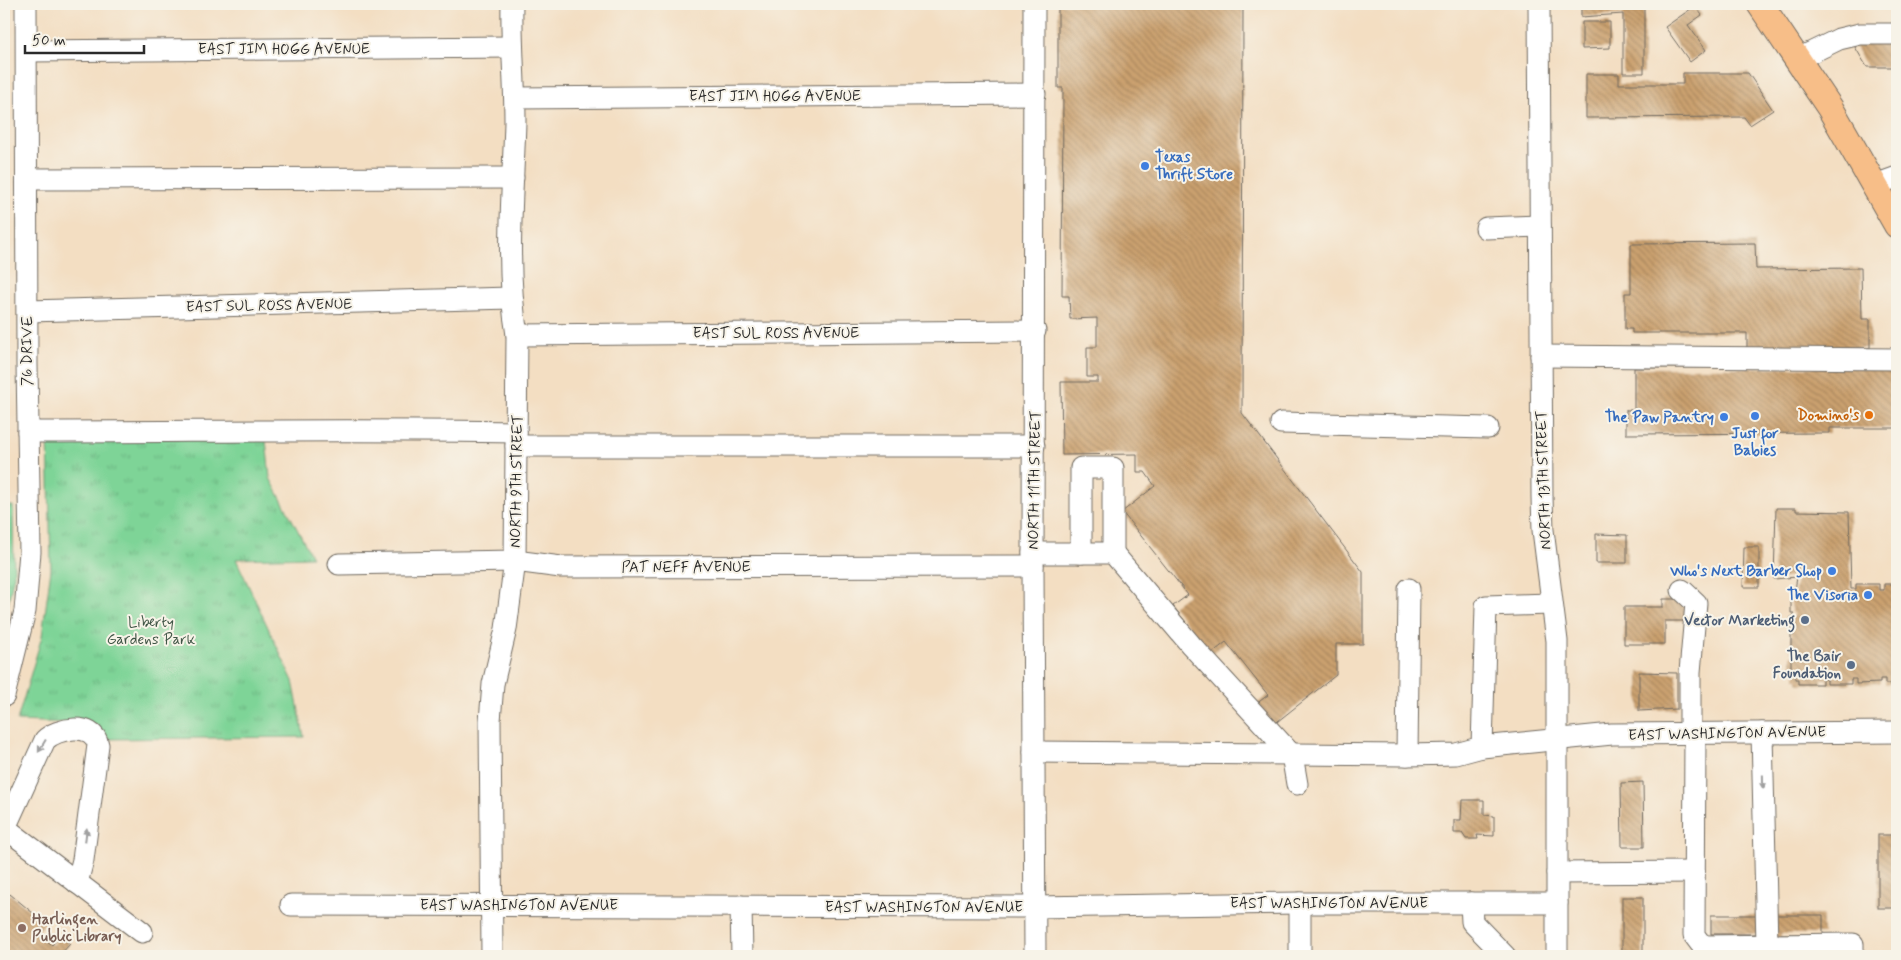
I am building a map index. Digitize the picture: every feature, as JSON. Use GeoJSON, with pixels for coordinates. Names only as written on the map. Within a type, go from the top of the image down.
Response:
{"type":"FeatureCollection","features":[{"type":"Feature","properties":{"kind":"main road"},"geometry":{"type":"LineString","coordinates":[[1760,4],[1886,181],[1897,225]]}},
{"type":"Feature","properties":{"kind":"street","name":"76 DRIVE"},"geometry":{"type":"LineString","coordinates":[[4,696],[19,641],[28,582],[28,51],[26,4]]}},
{"type":"Feature","properties":{"kind":"street","name":"NORTH 9TH STREET"},"geometry":{"type":"LineString","coordinates":[[492,956],[490,721],[493,684],[506,629],[515,561],[517,335],[511,298],[515,98],[511,47],[512,4]]}},
{"type":"Feature","properties":{"kind":"street","name":"NORTH 11TH STREET"},"geometry":{"type":"LineString","coordinates":[[1034,4],[1035,331],[1033,560],[1035,956]]}},
{"type":"Feature","properties":{"kind":"street","name":"NORTH 13TH STREET"},"geometry":{"type":"LineString","coordinates":[[1538,4],[1542,530],[1557,641],[1557,956]]}},
{"type":"Feature","properties":{"kind":"street"},"geometry":{"type":"LineString","coordinates":[[1798,59],[1839,39],[1860,34],[1897,34]]}},
{"type":"Feature","properties":{"kind":"street","name":"EAST JIM HOGG AVENUE"},"geometry":{"type":"LineString","coordinates":[[28,51],[511,47]]}},
{"type":"Feature","properties":{"kind":"street","name":"EAST JIM HOGG AVENUE"},"geometry":{"type":"LineString","coordinates":[[515,98],[1035,94]]}},
{"type":"Feature","properties":{"kind":"street"},"geometry":{"type":"LineString","coordinates":[[27,179],[513,178]]}},
{"type":"Feature","properties":{"kind":"street"},"geometry":{"type":"LineString","coordinates":[[1486,228],[1540,226]]}},
{"type":"Feature","properties":{"kind":"street","name":"EAST SUL ROSS AVENUE"},"geometry":{"type":"LineString","coordinates":[[28,311],[511,298]]}},
{"type":"Feature","properties":{"kind":"street","name":"EAST SUL ROSS AVENUE"},"geometry":{"type":"LineString","coordinates":[[517,335],[1035,331]]}},
{"type":"Feature","properties":{"kind":"street"},"geometry":{"type":"LineString","coordinates":[[1541,356],[1897,359]]}},
{"type":"Feature","properties":{"kind":"street"},"geometry":{"type":"LineString","coordinates":[[1281,423],[1488,428]]}},
{"type":"Feature","properties":{"kind":"street"},"geometry":{"type":"LineString","coordinates":[[28,432],[217,432],[349,429],[516,439],[1034,446]]}},
{"type":"Feature","properties":{"kind":"street"},"geometry":{"type":"LineString","coordinates":[[1081,553],[1081,468],[1113,468],[1113,553],[1190,645],[1292,755],[1297,784]]}},
{"type":"Feature","properties":{"kind":"street","name":"PAT NEFF AVENUE"},"geometry":{"type":"LineString","coordinates":[[339,564],[515,561],[561,567],[1033,560],[1081,553],[1113,553]]}},
{"type":"Feature","properties":{"kind":"street"},"geometry":{"type":"LineString","coordinates":[[1407,755],[1409,589]]}},
{"type":"Feature","properties":{"kind":"street"},"geometry":{"type":"LineString","coordinates":[[1682,590],[1694,599],[1696,603],[1690,664],[1694,935],[1700,943],[1706,946],[1852,944],[1853,956]]}},
{"type":"Feature","properties":{"kind":"street"},"geometry":{"type":"LineString","coordinates":[[1482,747],[1486,606],[1551,604]]}},
{"type":"Feature","properties":{"kind":"street"},"geometry":{"type":"LineString","coordinates":[[76,883],[83,860],[98,745],[97,739],[86,730],[64,730],[51,733],[45,740],[4,828],[76,883],[142,932]]}},
{"type":"Feature","properties":{"kind":"street","name":"EAST WASHINGTON AVENUE"},"geometry":{"type":"LineString","coordinates":[[1034,752],[1292,755],[1456,754],[1482,747],[1558,741],[1612,734],[1897,732]]}},
{"type":"Feature","properties":{"kind":"street"},"geometry":{"type":"LineString","coordinates":[[1762,733],[1767,945]]}},
{"type":"Feature","properties":{"kind":"street"},"geometry":{"type":"LineString","coordinates":[[1557,873],[1694,872]]}},
{"type":"Feature","properties":{"kind":"street"},"geometry":{"type":"LineString","coordinates":[[1300,903],[1300,956]]}},
{"type":"Feature","properties":{"kind":"street","name":"EAST WASHINGTON AVENUE"},"geometry":{"type":"LineString","coordinates":[[291,905],[1035,907],[1300,903],[1557,903]]}},
{"type":"Feature","properties":{"kind":"street"},"geometry":{"type":"LineString","coordinates":[[1471,903],[1472,922],[1505,956]]}},
{"type":"Feature","properties":{"kind":"street"},"geometry":{"type":"LineString","coordinates":[[741,906],[742,956]]}},
{"type":"Feature","properties":{"kind":"green space","name":"Liberty Gardens Park"},"geometry":{"type":"Polygon","coordinates":[[[48,436],[266,440],[270,478],[312,557],[236,559],[293,681],[304,737],[108,739],[95,724],[17,721],[42,636],[51,569],[48,436]]]}},
{"type":"Feature","properties":{"kind":"green space"},"geometry":{"type":"Polygon","coordinates":[[[4,506],[13,506],[14,575],[4,622],[4,506]]]}},
{"type":"Feature","properties":{"kind":"building"},"geometry":{"type":"Polygon","coordinates":[[[1058,4],[1243,4],[1242,413],[1363,572],[1363,644],[1336,644],[1336,675],[1273,725],[1256,704],[1268,695],[1226,642],[1211,654],[1173,606],[1188,595],[1122,512],[1155,486],[1145,472],[1137,472],[1137,454],[1062,455],[1061,382],[1098,382],[1098,377],[1087,377],[1087,347],[1097,347],[1097,318],[1070,319],[1069,296],[1062,296],[1063,88],[1058,88],[1058,4]]]}},
{"type":"Feature","properties":{"kind":"building"},"geometry":{"type":"Polygon","coordinates":[[[1581,4],[1644,4],[1644,73],[1623,73],[1623,14],[1581,17],[1581,4]]]}},
{"type":"Feature","properties":{"kind":"building"},"geometry":{"type":"Polygon","coordinates":[[[1695,6],[1702,15],[1688,25],[1706,50],[1690,62],[1665,27],[1695,6]]]}},
{"type":"Feature","properties":{"kind":"building"},"geometry":{"type":"Polygon","coordinates":[[[1582,22],[1610,22],[1610,48],[1582,49],[1582,22]]]}},
{"type":"Feature","properties":{"kind":"building"},"geometry":{"type":"Polygon","coordinates":[[[1852,42],[1897,42],[1897,67],[1867,67],[1852,42]]]}},
{"type":"Feature","properties":{"kind":"building"},"geometry":{"type":"Polygon","coordinates":[[[1683,73],[1748,73],[1773,110],[1750,125],[1744,117],[1586,118],[1586,74],[1619,74],[1619,84],[1683,84],[1683,73]]]}},
{"type":"Feature","properties":{"kind":"building"},"geometry":{"type":"Polygon","coordinates":[[[1755,243],[1756,269],[1861,268],[1862,319],[1870,319],[1870,348],[1747,348],[1747,333],[1632,333],[1632,329],[1625,329],[1625,293],[1631,293],[1631,244],[1755,243]]]}},
{"type":"Feature","properties":{"kind":"building"},"geometry":{"type":"Polygon","coordinates":[[[1897,367],[1897,428],[1830,428],[1830,433],[1626,434],[1626,410],[1634,410],[1634,368],[1897,367]]]}},
{"type":"Feature","properties":{"kind":"building"},"geometry":{"type":"Polygon","coordinates":[[[1776,508],[1796,508],[1796,511],[1849,512],[1851,589],[1856,589],[1856,584],[1879,584],[1879,590],[1884,590],[1884,584],[1897,584],[1897,684],[1885,684],[1885,679],[1880,679],[1880,683],[1856,684],[1856,679],[1851,679],[1851,684],[1827,684],[1827,679],[1822,679],[1822,684],[1798,684],[1798,679],[1795,679],[1795,671],[1791,671],[1791,655],[1794,655],[1794,651],[1791,651],[1791,635],[1794,635],[1791,634],[1791,617],[1794,617],[1794,613],[1791,613],[1791,597],[1794,597],[1797,577],[1774,579],[1776,508]]]}},
{"type":"Feature","properties":{"kind":"building"},"geometry":{"type":"Polygon","coordinates":[[[1596,534],[1627,535],[1627,563],[1596,563],[1596,534]]]}},
{"type":"Feature","properties":{"kind":"building"},"geometry":{"type":"Polygon","coordinates":[[[1744,547],[1759,547],[1759,587],[1743,587],[1744,547]]]}},
{"type":"Feature","properties":{"kind":"building"},"geometry":{"type":"Polygon","coordinates":[[[1663,599],[1690,599],[1690,621],[1665,621],[1665,644],[1624,644],[1624,607],[1663,607],[1663,599]]]}},
{"type":"Feature","properties":{"kind":"building"},"geometry":{"type":"Polygon","coordinates":[[[1639,672],[1677,673],[1677,709],[1639,711],[1639,672]]]}},
{"type":"Feature","properties":{"kind":"building"},"geometry":{"type":"Polygon","coordinates":[[[1643,782],[1644,847],[1622,847],[1621,783],[1643,782]]]}},
{"type":"Feature","properties":{"kind":"building"},"geometry":{"type":"Polygon","coordinates":[[[1462,800],[1484,800],[1484,815],[1494,816],[1494,836],[1477,835],[1478,839],[1466,839],[1462,833],[1454,833],[1454,820],[1461,820],[1462,800]]]}},
{"type":"Feature","properties":{"kind":"building"},"geometry":{"type":"Polygon","coordinates":[[[1878,835],[1897,835],[1897,908],[1878,908],[1878,835]]]}},
{"type":"Feature","properties":{"kind":"building","name":"Harlingen Public Library"},"geometry":{"type":"Polygon","coordinates":[[[10,894],[45,923],[37,933],[52,945],[60,936],[70,944],[59,956],[4,956],[4,902],[10,894]]]}},
{"type":"Feature","properties":{"kind":"building"},"geometry":{"type":"Polygon","coordinates":[[[1622,897],[1643,897],[1643,956],[1622,956],[1622,897]]]}},
{"type":"Feature","properties":{"kind":"building"},"geometry":{"type":"Polygon","coordinates":[[[1711,915],[1823,915],[1823,934],[1781,934],[1781,953],[1806,953],[1806,956],[1730,956],[1757,953],[1757,934],[1711,934],[1711,915]]]}},
{"type":"Feature","properties":{"kind":"place","name":"Texas Thrift Store"},"geometry":{"type":"Point","coordinates":[1145,166]}},
{"type":"Feature","properties":{"kind":"place","name":"Domino's"},"geometry":{"type":"Point","coordinates":[1869,415]}},
{"type":"Feature","properties":{"kind":"place","name":"Just for Babies"},"geometry":{"type":"Point","coordinates":[1755,416]}},
{"type":"Feature","properties":{"kind":"place","name":"The Paw Pantry"},"geometry":{"type":"Point","coordinates":[1724,417]}},
{"type":"Feature","properties":{"kind":"place","name":"Who's Next Barber Shop"},"geometry":{"type":"Point","coordinates":[1832,571]}},
{"type":"Feature","properties":{"kind":"place","name":"The Visoria"},"geometry":{"type":"Point","coordinates":[1868,595]}},
{"type":"Feature","properties":{"kind":"place","name":"Vector Marketing"},"geometry":{"type":"Point","coordinates":[1805,620]}},
{"type":"Feature","properties":{"kind":"place","name":"The Bair Foundation"},"geometry":{"type":"Point","coordinates":[1851,665]}},
{"type":"Feature","properties":{"kind":"place","name":"Harlingen Public Library"},"geometry":{"type":"Point","coordinates":[22,928]}}]}
